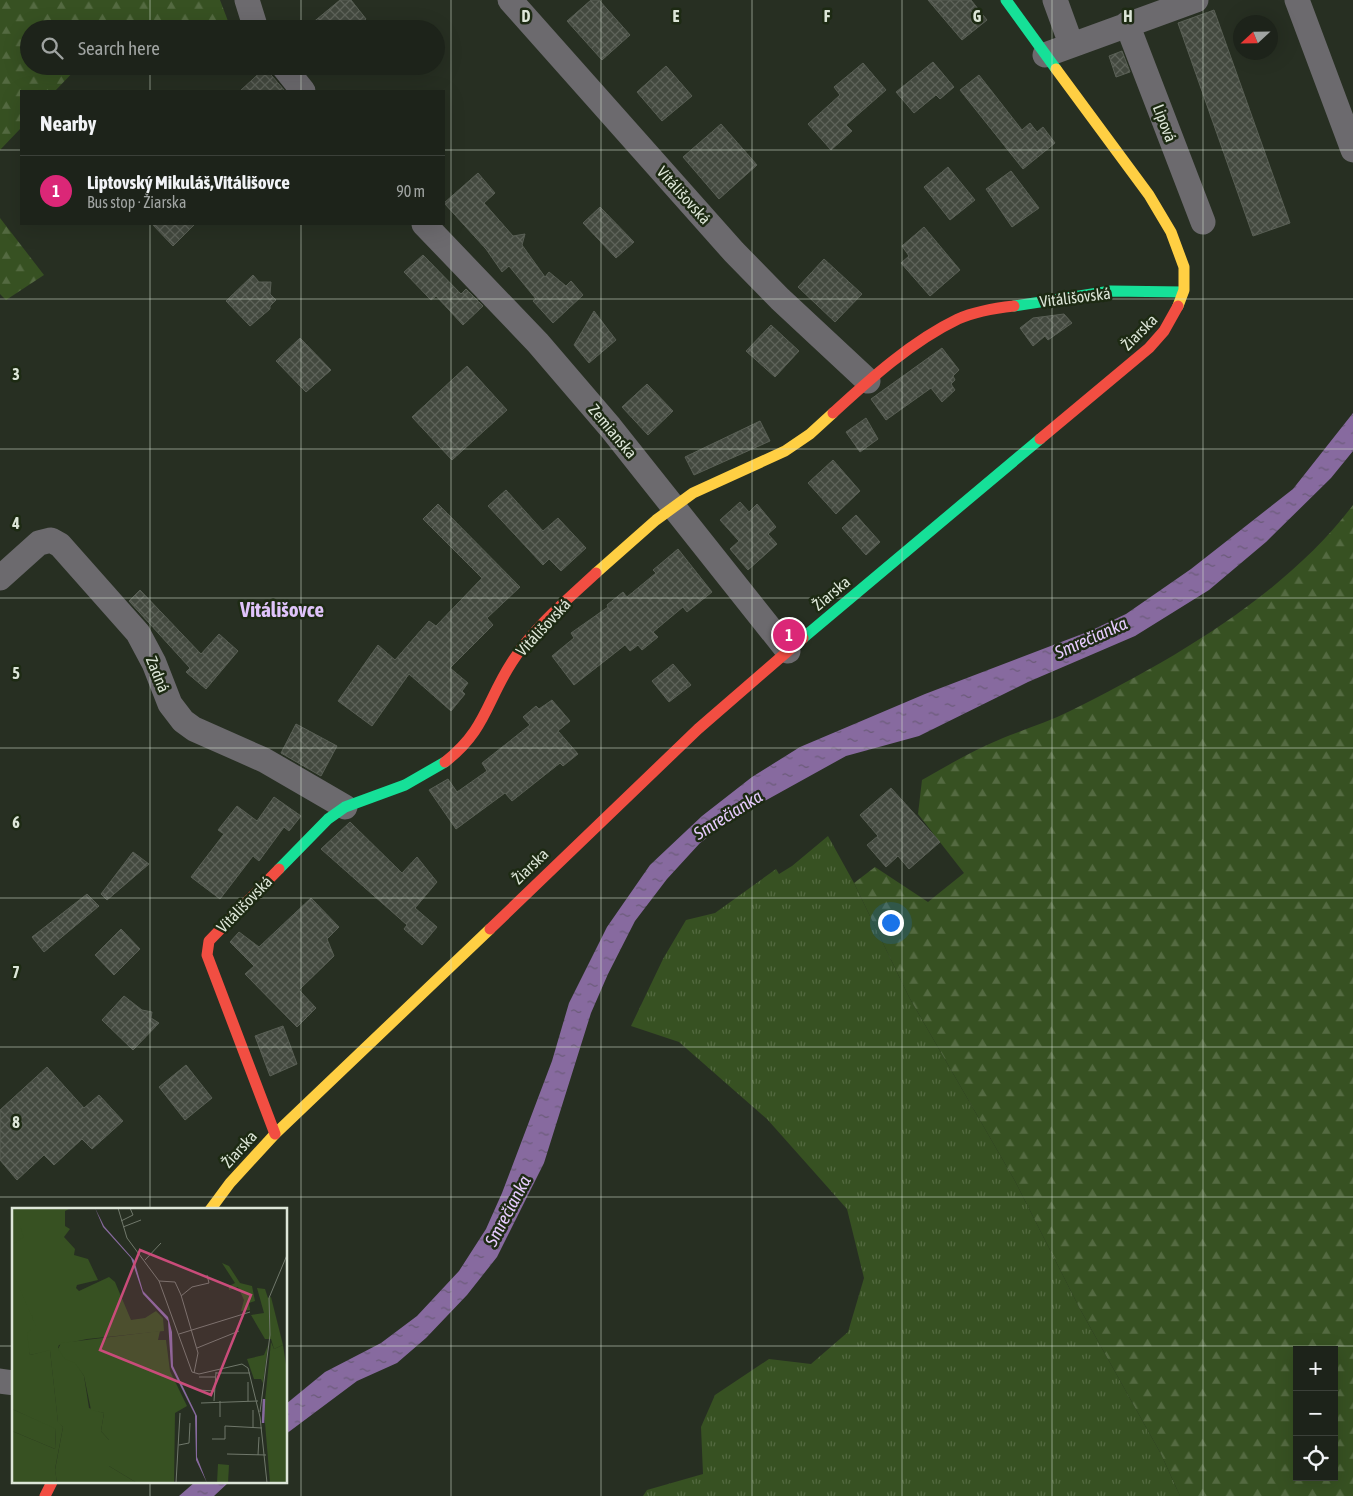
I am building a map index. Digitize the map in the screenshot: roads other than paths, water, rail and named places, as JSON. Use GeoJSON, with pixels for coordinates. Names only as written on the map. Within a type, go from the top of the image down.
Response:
{"type":"FeatureCollection","features":[{"type":"Feature","properties":{"kind":"street"},"geometry":{"type":"LineString","coordinates":[[247,0],[253,20]]}},
{"type":"Feature","properties":{"kind":"street","name":"Vitálišovská"},"geometry":{"type":"LineString","coordinates":[[510,0],[734,252],[780,299],[868,380]]}},
{"type":"Feature","properties":{"kind":"street","name":"Žiarska"},"geometry":{"type":"LineString","coordinates":[[211,1208],[230,1183],[275,1134],[635,788],[788,651],[1149,348],[1172,322],[1182,292],[1184,269],[1180,251],[1170,229],[1131,171],[1045,56],[1006,0]]}},
{"type":"Feature","properties":{"kind":"street"},"geometry":{"type":"LineString","coordinates":[[1055,0],[1071,44]]}},
{"type":"Feature","properties":{"kind":"street"},"geometry":{"type":"LineString","coordinates":[[1045,56],[1071,44],[1196,0]]}},
{"type":"Feature","properties":{"kind":"street"},"geometry":{"type":"LineString","coordinates":[[1297,0],[1353,150]]}},
{"type":"Feature","properties":{"kind":"street","name":"Lipová"},"geometry":{"type":"LineString","coordinates":[[1127,24],[1203,222]]}},
{"type":"Feature","properties":{"kind":"street"},"geometry":{"type":"LineString","coordinates":[[291,75],[302,90]]}},
{"type":"Feature","properties":{"kind":"street","name":"Zemianska"},"geometry":{"type":"LineString","coordinates":[[425,225],[538,343],[675,506],[689,528],[788,651]]}},
{"type":"Feature","properties":{"kind":"street","name":"Vitálišovská"},"geometry":{"type":"LineString","coordinates":[[275,1134],[207,956],[208,941],[328,819],[346,807],[405,785],[434,770],[472,737],[486,715],[498,685],[512,661],[532,634],[602,567],[656,520],[693,493],[785,451],[810,434],[868,380],[922,340],[959,319],[991,309],[1111,291],[1182,292]]}},
{"type":"Feature","properties":{"kind":"street","name":"Zadná"},"geometry":{"type":"LineString","coordinates":[[0,578],[39,543],[51,540],[60,545],[138,633],[146,645],[170,704],[183,721],[194,729],[264,760],[346,807]]}},
{"type":"Feature","properties":{"kind":"street"},"geometry":{"type":"LineString","coordinates":[[44,1496],[51,1484]]}},
{"type":"Feature","properties":{"kind":"water","name":"Smrečianka"},"geometry":{"type":"Polygon","coordinates":[[[1353,413],[1353,451],[1331,478],[1266,542],[1209,590],[1135,636],[1028,682],[919,736],[846,756],[732,819],[700,843],[667,879],[635,921],[608,974],[591,1013],[544,1163],[497,1257],[467,1295],[426,1338],[397,1363],[357,1381],[288,1433],[288,1402],[325,1372],[381,1343],[417,1316],[459,1271],[486,1229],[502,1193],[552,1061],[569,1003],[607,927],[650,865],[702,816],[752,777],[800,747],[925,694],[1090,631],[1126,614],[1191,569],[1293,489],[1353,413]]]}},
{"type":"Feature","properties":{"kind":"water"},"geometry":{"type":"Polygon","coordinates":[[[193,1484],[227,1484],[214,1496],[179,1496],[193,1484]]]}},
{"type":"Feature","properties":{"kind":"place","name":"Liptovský Mikuláš,Vitálišovce"},"geometry":{"type":"Point","coordinates":[789,635]}},
{"type":"Feature","properties":{"kind":"district","name":"Vitálišovce"},"geometry":{"type":"Point","coordinates":[282,610]}}]}
